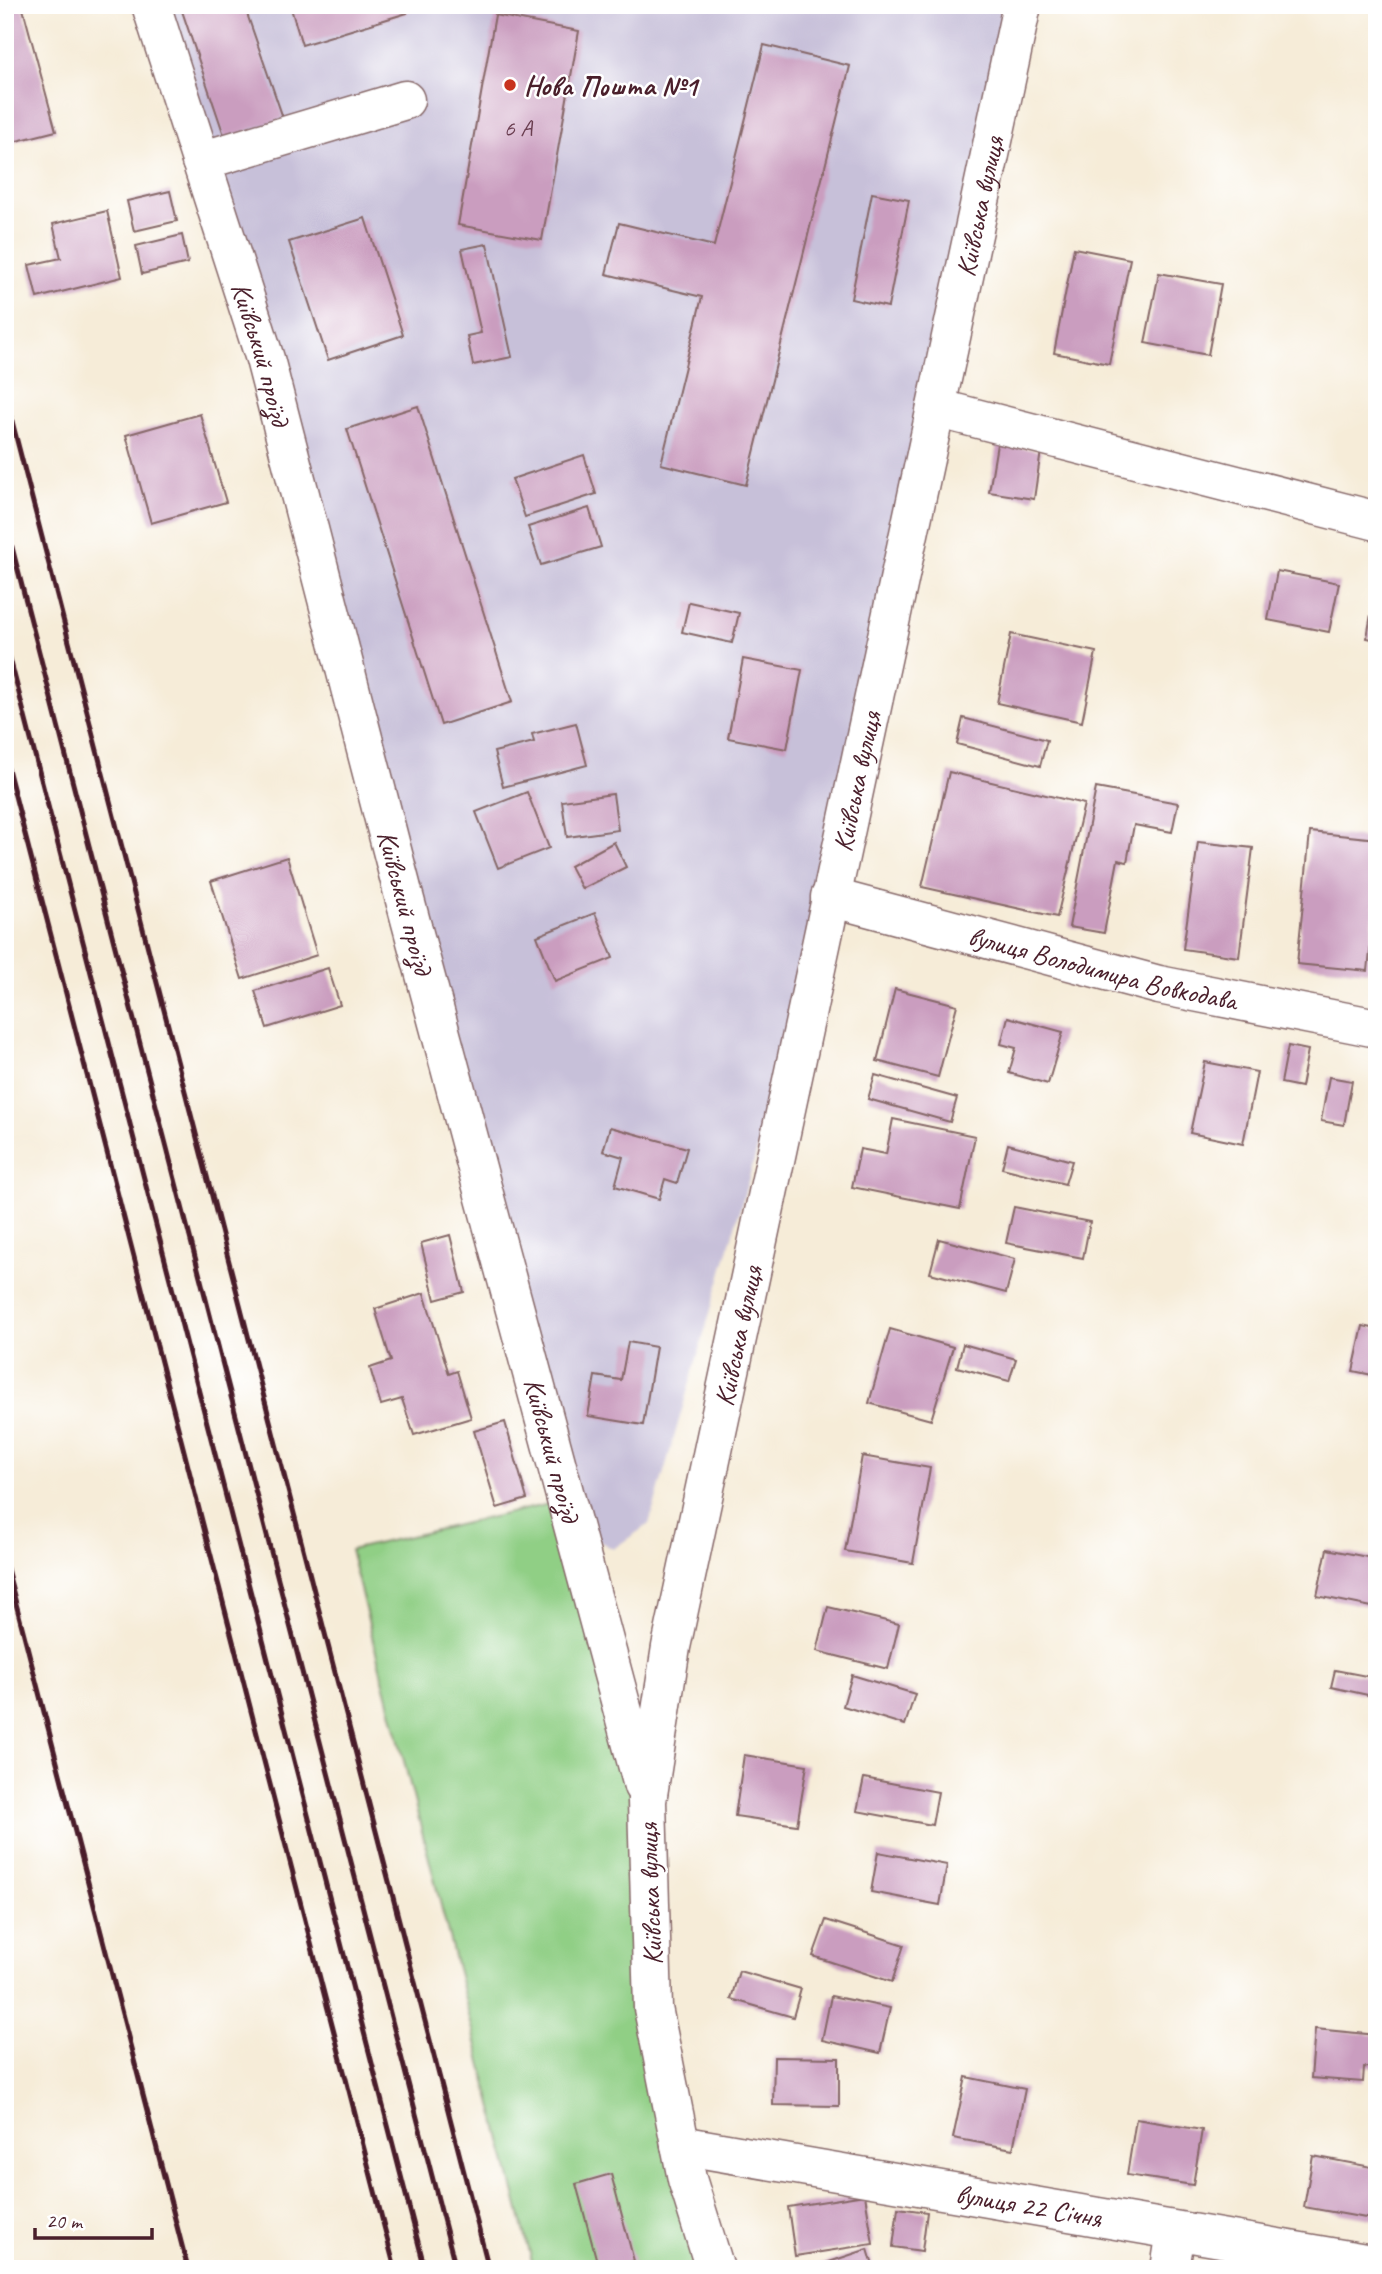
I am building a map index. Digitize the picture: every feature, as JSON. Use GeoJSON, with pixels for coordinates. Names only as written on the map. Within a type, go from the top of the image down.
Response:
{"type":"FeatureCollection","features":[{"type":"Feature","properties":{"kind":"street","name":"Київський проїзд"},"geometry":{"type":"LineString","coordinates":[[151,5],[265,359],[402,889],[647,1801]]}},
{"type":"Feature","properties":{"kind":"street","name":"Київська вулиця"},"geometry":{"type":"LineString","coordinates":[[715,2269],[687,2179],[653,2008],[647,1801],[671,1647],[1022,5]]}},
{"type":"Feature","properties":{"kind":"street"},"geometry":{"type":"LineString","coordinates":[[201,161],[404,100]]}},
{"type":"Feature","properties":{"kind":"street"},"geometry":{"type":"LineString","coordinates":[[936,408],[1377,521]]}},
{"type":"Feature","properties":{"kind":"street","name":"вулиця Володимира Вовкодава"},"geometry":{"type":"LineString","coordinates":[[830,897],[1170,988],[1377,1028]]}},
{"type":"Feature","properties":{"kind":"street","name":"вулиця 22 Січня"},"geometry":{"type":"LineString","coordinates":[[680,2145],[1377,2266]]}},
{"type":"Feature","properties":{"kind":"street"},"geometry":{"type":"LineString","coordinates":[[1170,2269],[1176,2231]]}},
{"type":"Feature","properties":{"kind":"shaded area"},"geometry":{"type":"Polygon","coordinates":[[[151,5],[1022,5],[830,897],[649,1524],[613,1549],[587,1534],[151,5]]]}},
{"type":"Feature","properties":{"kind":"green space"},"geometry":{"type":"Polygon","coordinates":[[[566,1500],[647,1801],[653,2008],[715,2269],[534,2269],[350,1550],[566,1500]]]}},
{"type":"Feature","properties":{"kind":"building"},"geometry":{"type":"Polygon","coordinates":[[[5,5],[22,5],[56,131],[5,144],[5,5]]]}},
{"type":"Feature","properties":{"kind":"building"},"geometry":{"type":"Polygon","coordinates":[[[180,5],[244,5],[283,118],[225,138],[180,5]]]}},
{"type":"Feature","properties":{"kind":"building"},"geometry":{"type":"Polygon","coordinates":[[[290,5],[404,5],[407,13],[302,45],[290,5]]]}},
{"type":"Feature","properties":{"kind":"building"},"geometry":{"type":"Polygon","coordinates":[[[495,15],[579,31],[542,240],[458,225],[495,15]]]}},
{"type":"Feature","properties":{"kind":"building"},"geometry":{"type":"Polygon","coordinates":[[[764,45],[850,66],[746,485],[661,464],[702,297],[606,274],[619,223],[714,246],[764,45]]]}},
{"type":"Feature","properties":{"kind":"building"},"geometry":{"type":"Polygon","coordinates":[[[170,191],[177,221],[134,231],[127,201],[170,191]]]}},
{"type":"Feature","properties":{"kind":"building"},"geometry":{"type":"Polygon","coordinates":[[[872,193],[909,200],[888,307],[851,299],[872,193]]]}},
{"type":"Feature","properties":{"kind":"building"},"geometry":{"type":"Polygon","coordinates":[[[107,211],[122,277],[37,298],[29,265],[61,258],[53,224],[107,211]]]}},
{"type":"Feature","properties":{"kind":"building"},"geometry":{"type":"Polygon","coordinates":[[[365,218],[403,335],[328,360],[289,242],[365,218]]]}},
{"type":"Feature","properties":{"kind":"building"},"geometry":{"type":"Polygon","coordinates":[[[182,235],[188,263],[142,274],[136,246],[182,235]]]}},
{"type":"Feature","properties":{"kind":"building"},"geometry":{"type":"Polygon","coordinates":[[[487,244],[512,357],[473,365],[467,336],[481,333],[462,249],[487,244]]]}},
{"type":"Feature","properties":{"kind":"building"},"geometry":{"type":"Polygon","coordinates":[[[1074,248],[1130,259],[1109,364],[1054,353],[1074,248]]]}},
{"type":"Feature","properties":{"kind":"building"},"geometry":{"type":"Polygon","coordinates":[[[1159,273],[1221,284],[1208,355],[1145,343],[1159,273]]]}},
{"type":"Feature","properties":{"kind":"building"},"geometry":{"type":"Polygon","coordinates":[[[418,406],[512,702],[441,725],[347,429],[418,406]]]}},
{"type":"Feature","properties":{"kind":"building"},"geometry":{"type":"Polygon","coordinates":[[[200,414],[226,502],[151,523],[126,435],[200,414]]]}},
{"type":"Feature","properties":{"kind":"building"},"geometry":{"type":"Polygon","coordinates":[[[997,444],[1041,451],[1034,499],[989,492],[997,444]]]}},
{"type":"Feature","properties":{"kind":"building"},"geometry":{"type":"Polygon","coordinates":[[[584,455],[596,494],[525,517],[512,479],[584,455]]]}},
{"type":"Feature","properties":{"kind":"building"},"geometry":{"type":"Polygon","coordinates":[[[589,508],[601,547],[541,565],[528,527],[589,508]]]}},
{"type":"Feature","properties":{"kind":"building"},"geometry":{"type":"Polygon","coordinates":[[[1277,571],[1339,583],[1329,632],[1268,620],[1277,571]]]}},
{"type":"Feature","properties":{"kind":"building"},"geometry":{"type":"Polygon","coordinates":[[[1377,590],[1377,640],[1367,638],[1377,590]]]}},
{"type":"Feature","properties":{"kind":"building"},"geometry":{"type":"Polygon","coordinates":[[[689,602],[739,613],[732,643],[682,632],[689,602]]]}},
{"type":"Feature","properties":{"kind":"building"},"geometry":{"type":"Polygon","coordinates":[[[1011,634],[1096,652],[1082,722],[997,703],[1011,634]]]}},
{"type":"Feature","properties":{"kind":"building"},"geometry":{"type":"Polygon","coordinates":[[[743,659],[802,670],[787,749],[728,738],[743,659]]]}},
{"type":"Feature","properties":{"kind":"building"},"geometry":{"type":"Polygon","coordinates":[[[963,718],[1047,740],[1040,766],[957,744],[963,718]]]}},
{"type":"Feature","properties":{"kind":"building"},"geometry":{"type":"Polygon","coordinates":[[[576,723],[587,765],[503,787],[494,752],[534,742],[532,734],[576,723]]]}},
{"type":"Feature","properties":{"kind":"building"},"geometry":{"type":"Polygon","coordinates":[[[949,772],[1084,804],[1057,917],[922,887],[949,772]]]}},
{"type":"Feature","properties":{"kind":"building"},"geometry":{"type":"Polygon","coordinates":[[[1096,788],[1178,803],[1172,832],[1134,825],[1127,862],[1118,860],[1104,933],[1069,927],[1096,788]]]}},
{"type":"Feature","properties":{"kind":"building"},"geometry":{"type":"Polygon","coordinates":[[[527,792],[549,848],[498,868],[476,812],[527,792]]]}},
{"type":"Feature","properties":{"kind":"building"},"geometry":{"type":"Polygon","coordinates":[[[613,794],[618,830],[567,837],[562,801],[613,794]]]}},
{"type":"Feature","properties":{"kind":"building"},"geometry":{"type":"Polygon","coordinates":[[[1310,832],[1377,839],[1377,883],[1368,971],[1297,964],[1310,832]]]}},
{"type":"Feature","properties":{"kind":"building"},"geometry":{"type":"Polygon","coordinates":[[[614,842],[626,867],[582,889],[570,866],[614,842]]]}},
{"type":"Feature","properties":{"kind":"building"},"geometry":{"type":"Polygon","coordinates":[[[1198,842],[1253,848],[1239,957],[1183,949],[1198,842]]]}},
{"type":"Feature","properties":{"kind":"building"},"geometry":{"type":"Polygon","coordinates":[[[287,857],[317,955],[242,979],[211,881],[287,857]]]}},
{"type":"Feature","properties":{"kind":"building"},"geometry":{"type":"Polygon","coordinates":[[[595,913],[613,958],[555,981],[537,936],[595,913]]]}},
{"type":"Feature","properties":{"kind":"building"},"geometry":{"type":"Polygon","coordinates":[[[328,968],[340,1005],[267,1028],[255,991],[328,968]]]}},
{"type":"Feature","properties":{"kind":"building"},"geometry":{"type":"Polygon","coordinates":[[[895,989],[957,1005],[938,1077],[877,1061],[895,989]]]}},
{"type":"Feature","properties":{"kind":"building"},"geometry":{"type":"Polygon","coordinates":[[[1008,1017],[1063,1032],[1048,1084],[1009,1073],[1016,1048],[1001,1044],[1008,1017]]]}},
{"type":"Feature","properties":{"kind":"building"},"geometry":{"type":"Polygon","coordinates":[[[1288,1046],[1308,1050],[1301,1087],[1281,1083],[1288,1046]]]}},
{"type":"Feature","properties":{"kind":"building"},"geometry":{"type":"Polygon","coordinates":[[[1205,1062],[1257,1072],[1243,1144],[1190,1133],[1205,1062]]]}},
{"type":"Feature","properties":{"kind":"building"},"geometry":{"type":"Polygon","coordinates":[[[875,1075],[957,1098],[950,1122],[868,1099],[875,1075]]]}},
{"type":"Feature","properties":{"kind":"building"},"geometry":{"type":"Polygon","coordinates":[[[1329,1077],[1352,1081],[1344,1125],[1321,1121],[1329,1077]]]}},
{"type":"Feature","properties":{"kind":"building"},"geometry":{"type":"Polygon","coordinates":[[[893,1119],[975,1136],[960,1209],[852,1187],[860,1149],[886,1154],[893,1119]]]}},
{"type":"Feature","properties":{"kind":"building"},"geometry":{"type":"Polygon","coordinates":[[[610,1127],[687,1148],[677,1183],[665,1179],[659,1199],[615,1186],[623,1157],[603,1151],[610,1127]]]}},
{"type":"Feature","properties":{"kind":"building"},"geometry":{"type":"Polygon","coordinates":[[[1008,1144],[1072,1161],[1065,1184],[1002,1168],[1008,1144]]]}},
{"type":"Feature","properties":{"kind":"building"},"geometry":{"type":"Polygon","coordinates":[[[1014,1207],[1090,1222],[1083,1258],[1006,1243],[1014,1207]]]}},
{"type":"Feature","properties":{"kind":"building"},"geometry":{"type":"Polygon","coordinates":[[[450,1235],[464,1292],[435,1300],[421,1243],[450,1235]]]}},
{"type":"Feature","properties":{"kind":"building"},"geometry":{"type":"Polygon","coordinates":[[[939,1239],[1015,1259],[1006,1293],[930,1273],[939,1239]]]}},
{"type":"Feature","properties":{"kind":"building"},"geometry":{"type":"Polygon","coordinates":[[[424,1293],[449,1374],[457,1371],[471,1418],[414,1435],[402,1399],[381,1405],[370,1368],[391,1361],[375,1309],[424,1293]]]}},
{"type":"Feature","properties":{"kind":"building"},"geometry":{"type":"Polygon","coordinates":[[[1363,1326],[1377,1329],[1377,1376],[1353,1371],[1363,1326]]]}},
{"type":"Feature","properties":{"kind":"building"},"geometry":{"type":"Polygon","coordinates":[[[890,1329],[953,1347],[931,1420],[869,1403],[890,1329]]]}},
{"type":"Feature","properties":{"kind":"building"},"geometry":{"type":"Polygon","coordinates":[[[628,1342],[656,1347],[643,1425],[588,1416],[595,1376],[621,1380],[628,1342]]]}},
{"type":"Feature","properties":{"kind":"building"},"geometry":{"type":"Polygon","coordinates":[[[963,1344],[1016,1359],[1009,1381],[957,1367],[963,1344]]]}},
{"type":"Feature","properties":{"kind":"building"},"geometry":{"type":"Polygon","coordinates":[[[505,1422],[527,1499],[497,1508],[474,1431],[505,1422]]]}},
{"type":"Feature","properties":{"kind":"building"},"geometry":{"type":"Polygon","coordinates":[[[862,1456],[930,1468],[913,1563],[845,1551],[862,1456]]]}},
{"type":"Feature","properties":{"kind":"building"},"geometry":{"type":"Polygon","coordinates":[[[1327,1549],[1377,1559],[1377,1608],[1317,1596],[1327,1549]]]}},
{"type":"Feature","properties":{"kind":"building"},"geometry":{"type":"Polygon","coordinates":[[[828,1607],[899,1624],[888,1669],[817,1651],[828,1607]]]}},
{"type":"Feature","properties":{"kind":"building"},"geometry":{"type":"Polygon","coordinates":[[[1335,1670],[1377,1678],[1377,1697],[1331,1687],[1335,1670]]]}},
{"type":"Feature","properties":{"kind":"building"},"geometry":{"type":"Polygon","coordinates":[[[852,1675],[915,1694],[905,1725],[843,1706],[852,1675]]]}},
{"type":"Feature","properties":{"kind":"building"},"geometry":{"type":"Polygon","coordinates":[[[744,1755],[807,1765],[797,1825],[735,1816],[744,1755]]]}},
{"type":"Feature","properties":{"kind":"building"},"geometry":{"type":"Polygon","coordinates":[[[864,1778],[938,1792],[932,1825],[857,1811],[864,1778]]]}},
{"type":"Feature","properties":{"kind":"building"},"geometry":{"type":"Polygon","coordinates":[[[878,1852],[947,1865],[940,1905],[871,1892],[878,1852]]]}},
{"type":"Feature","properties":{"kind":"building"},"geometry":{"type":"Polygon","coordinates":[[[826,1920],[904,1945],[892,1982],[813,1956],[826,1920]]]}},
{"type":"Feature","properties":{"kind":"building"},"geometry":{"type":"Polygon","coordinates":[[[739,1971],[801,1989],[793,2017],[731,1999],[739,1971]]]}},
{"type":"Feature","properties":{"kind":"building"},"geometry":{"type":"Polygon","coordinates":[[[831,1996],[890,2008],[880,2053],[822,2040],[831,1996]]]}},
{"type":"Feature","properties":{"kind":"building"},"geometry":{"type":"Polygon","coordinates":[[[1315,2029],[1377,2035],[1377,2068],[1364,2067],[1363,2082],[1311,2078],[1315,2029]]]}},
{"type":"Feature","properties":{"kind":"building"},"geometry":{"type":"Polygon","coordinates":[[[774,2057],[839,2058],[839,2106],[773,2105],[774,2057]]]}},
{"type":"Feature","properties":{"kind":"building"},"geometry":{"type":"Polygon","coordinates":[[[966,2077],[1025,2089],[1013,2149],[953,2138],[966,2077]]]}},
{"type":"Feature","properties":{"kind":"building"},"geometry":{"type":"Polygon","coordinates":[[[1136,2119],[1202,2130],[1193,2185],[1127,2175],[1136,2119]]]}},
{"type":"Feature","properties":{"kind":"building"},"geometry":{"type":"Polygon","coordinates":[[[1313,2156],[1377,2168],[1377,2220],[1304,2207],[1313,2156]]]}},
{"type":"Feature","properties":{"kind":"building"},"geometry":{"type":"Polygon","coordinates":[[[611,2174],[634,2261],[599,2269],[576,2184],[611,2174]]]}},
{"type":"Feature","properties":{"kind":"building"},"geometry":{"type":"Polygon","coordinates":[[[865,2195],[873,2244],[795,2256],[788,2207],[865,2195]]]}},
{"type":"Feature","properties":{"kind":"building"},"geometry":{"type":"Polygon","coordinates":[[[898,2208],[927,2212],[922,2251],[893,2247],[898,2208]]]}},
{"type":"Feature","properties":{"kind":"building"},"geometry":{"type":"Polygon","coordinates":[[[868,2249],[874,2269],[811,2269],[811,2268],[868,2249]]]}},
{"type":"Feature","properties":{"kind":"railway"},"geometry":{"type":"LineString","coordinates":[[5,394],[489,2269]]}},
{"type":"Feature","properties":{"kind":"railway"},"geometry":{"type":"LineString","coordinates":[[5,520],[456,2269]]}},
{"type":"Feature","properties":{"kind":"railway"},"geometry":{"type":"LineString","coordinates":[[5,639],[425,2269]]}},
{"type":"Feature","properties":{"kind":"railway"},"geometry":{"type":"LineString","coordinates":[[5,757],[395,2269]]}},
{"type":"Feature","properties":{"kind":"railway"},"geometry":{"type":"LineString","coordinates":[[5,1561],[188,2269]]}},
{"type":"Feature","properties":{"kind":"place","name":"Нова Пошта №1"},"geometry":{"type":"Point","coordinates":[510,85]}}]}
